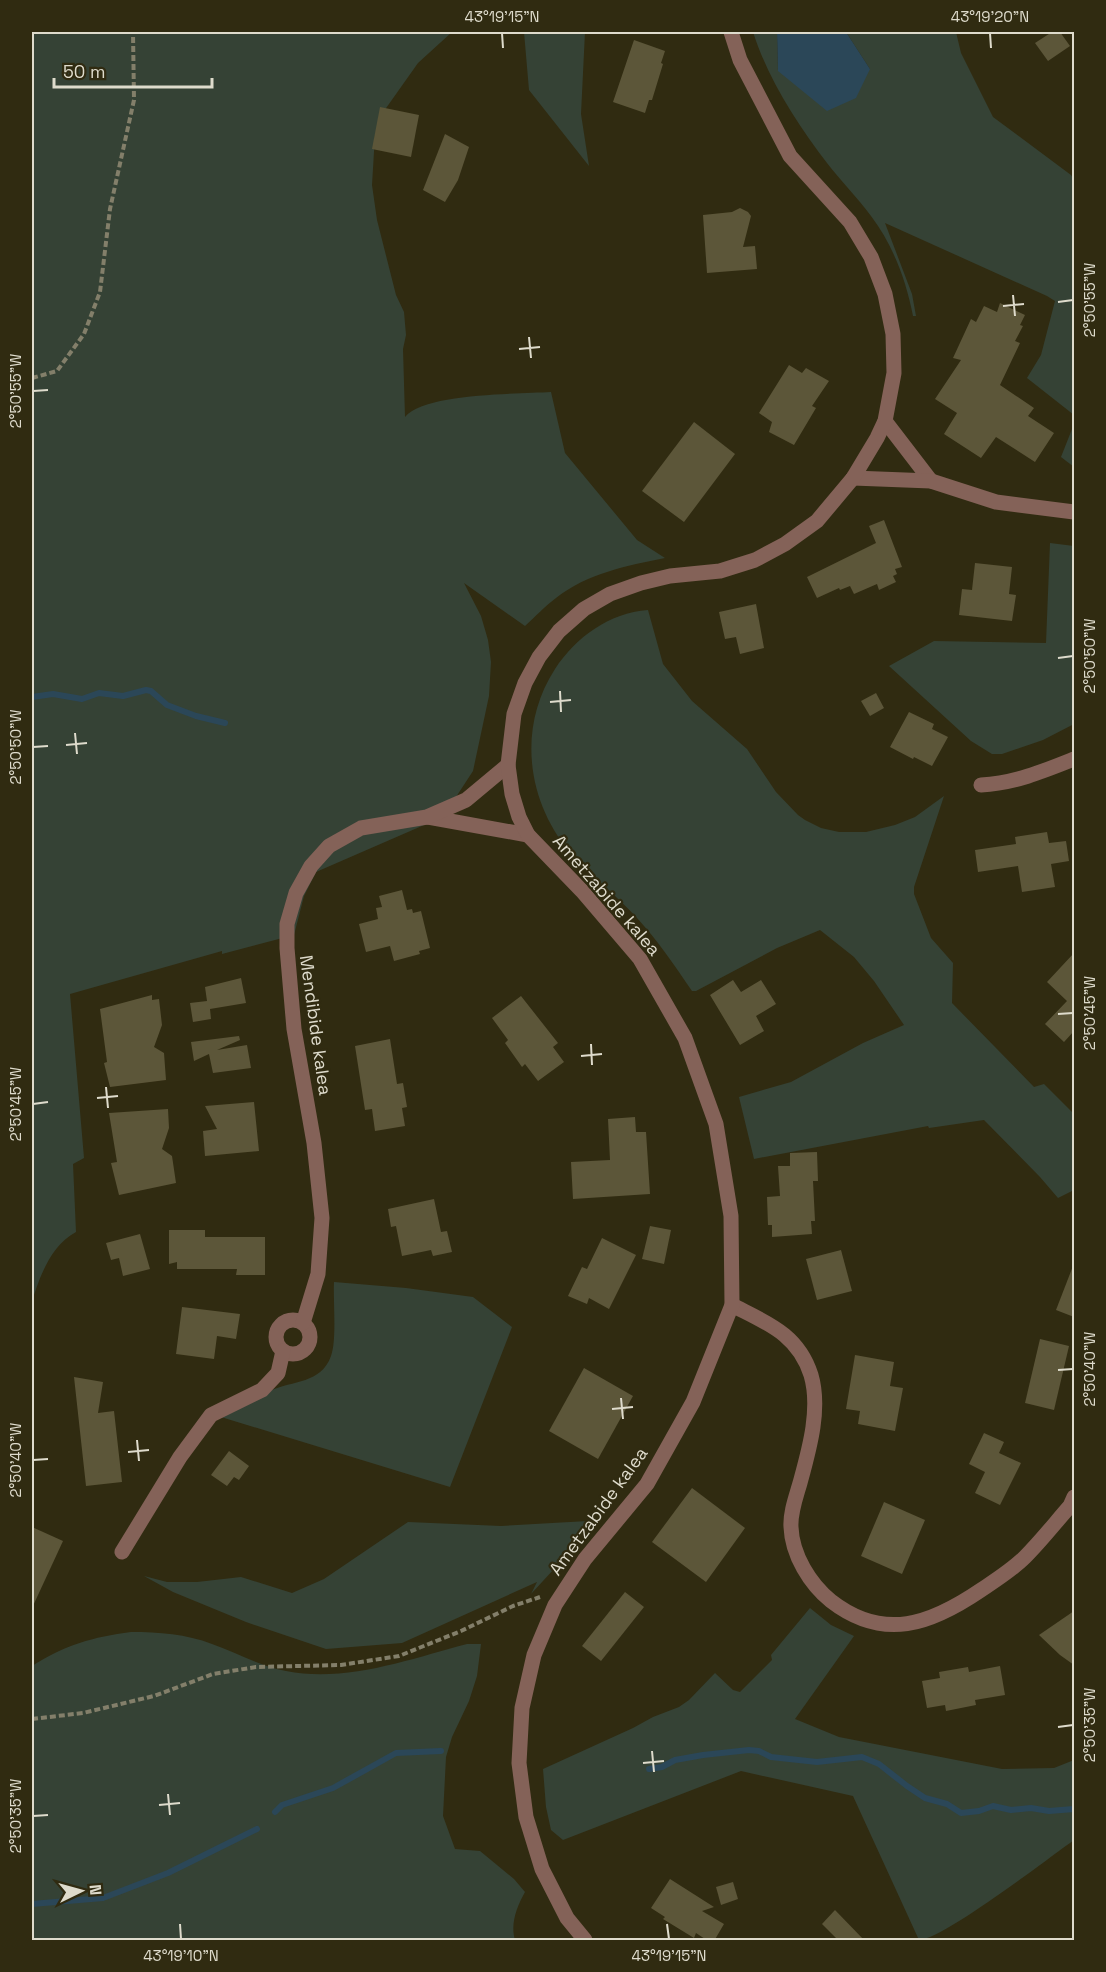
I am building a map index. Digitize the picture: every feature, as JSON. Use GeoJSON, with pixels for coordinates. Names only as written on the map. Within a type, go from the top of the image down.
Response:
{"type":"FeatureCollection","features":[{"type":"Feature","properties":{"kind":"street"},"geometry":{"type":"LineString","coordinates":[[528,835],[519,817],[512,794],[508,765],[514,714],[525,683],[539,657],[559,631],[584,609],[610,594],[641,582],[670,576],[720,571],[755,560],[785,544],[817,521],[853,478],[885,421],[894,373],[893,334],[885,294],[871,257],[850,222],[790,156],[740,60],[731,32]]}},
{"type":"Feature","properties":{"kind":"street"},"geometry":{"type":"LineString","coordinates":[[885,421],[931,481]]}},
{"type":"Feature","properties":{"kind":"street"},"geometry":{"type":"LineString","coordinates":[[853,478],[931,481],[996,502],[1074,512]]}},
{"type":"Feature","properties":{"kind":"street"},"geometry":{"type":"LineString","coordinates":[[981,785],[1001,784],[1029,777],[1074,759]]}},
{"type":"Feature","properties":{"kind":"street"},"geometry":{"type":"LineString","coordinates":[[427,817],[466,800],[508,765]]}},
{"type":"Feature","properties":{"kind":"street"},"geometry":{"type":"LineString","coordinates":[[427,817],[528,835]]}},
{"type":"Feature","properties":{"kind":"street","name":"Mendibide kalea"},"geometry":{"type":"LineString","coordinates":[[283,1351],[294,1354],[305,1349],[310,1339],[307,1327],[303,1323],[318,1274],[322,1218],[314,1143],[294,1029],[286,948],[286,924],[296,893],[311,866],[329,846],[361,828],[427,817]]}},
{"type":"Feature","properties":{"kind":"street","name":"Ametzabide kalea"},"geometry":{"type":"LineString","coordinates":[[528,835],[582,891],[640,959],[685,1038],[716,1124],[731,1216],[732,1305],[693,1402],[647,1484],[587,1556],[555,1605],[534,1655],[522,1708],[519,1763],[526,1817],[542,1869],[567,1918],[585,1941]]}},
{"type":"Feature","properties":{"kind":"street"},"geometry":{"type":"LineString","coordinates":[[732,1305],[776,1327],[787,1336],[806,1362],[814,1392],[814,1409],[790,1527],[794,1547],[806,1572],[824,1596],[856,1617],[873,1623],[893,1626],[927,1620],[962,1603],[1024,1558],[1070,1506],[1074,1497]]}},
{"type":"Feature","properties":{"kind":"street"},"geometry":{"type":"LineString","coordinates":[[122,1552],[180,1457],[211,1415],[262,1390],[278,1373],[283,1351],[276,1343],[276,1337],[282,1323],[293,1320],[303,1323]]}},
{"type":"Feature","properties":{"kind":"path"},"geometry":{"type":"LineString","coordinates":[[32,378],[57,371],[84,334],[100,292],[110,209],[134,100],[133,32]]}},
{"type":"Feature","properties":{"kind":"path"},"geometry":{"type":"LineString","coordinates":[[32,1719],[83,1713],[154,1696],[213,1674],[256,1667],[341,1665],[399,1656],[461,1631],[513,1606],[566,1588]]}},
{"type":"Feature","properties":{"kind":"green space"},"geometry":{"type":"Polygon","coordinates":[[[32,32],[452,32],[418,63],[384,111],[375,135],[372,185],[377,220],[396,295],[404,312],[405,417],[415,409],[451,399],[495,394],[551,392],[565,453],[637,540],[665,558],[594,576],[581,582],[552,601],[525,626],[464,583],[481,616],[491,662],[489,696],[473,771],[456,797],[431,822],[316,872],[304,896],[294,935],[222,954],[222,951],[70,994],[84,1158],[73,1164],[76,1232],[53,1253],[32,1301],[32,32]]]}},
{"type":"Feature","properties":{"kind":"green space"},"geometry":{"type":"Polygon","coordinates":[[[524,32],[585,32],[581,114],[589,166],[529,90],[524,32]]]}},
{"type":"Feature","properties":{"kind":"green space"},"geometry":{"type":"Polygon","coordinates":[[[753,32],[777,32],[778,71],[870,69],[846,32],[956,32],[961,53],[993,117],[1071,175],[1074,180],[1074,415],[1027,378],[1041,355],[1055,301],[885,223],[912,294],[916,316],[913,316],[907,289],[886,239],[871,216],[827,163],[794,117],[775,84],[753,32]]]}},
{"type":"Feature","properties":{"kind":"green space"},"geometry":{"type":"Polygon","coordinates":[[[1074,424],[1074,467],[1061,457],[1074,424]]]}},
{"type":"Feature","properties":{"kind":"green space"},"geometry":{"type":"Polygon","coordinates":[[[1050,543],[1074,546],[1074,724],[1043,740],[1002,754],[992,754],[971,741],[889,666],[934,641],[1046,643],[1050,543]]]}},
{"type":"Feature","properties":{"kind":"green space"},"geometry":{"type":"Polygon","coordinates":[[[648,610],[663,664],[692,701],[747,749],[776,792],[805,820],[821,828],[839,832],[866,832],[915,817],[944,796],[914,887],[914,894],[931,938],[953,963],[952,1003],[1034,1087],[1044,1084],[1074,1114],[1074,1194],[1072,1191],[1058,1198],[984,1120],[929,1128],[928,1126],[754,1159],[739,1097],[791,1082],[863,1043],[904,1025],[874,981],[854,957],[820,930],[777,948],[696,991],[692,991],[645,927],[575,858],[559,837],[546,815],[537,791],[532,766],[535,717],[543,692],[563,657],[583,637],[620,616],[648,610]]]}},
{"type":"Feature","properties":{"kind":"green space"},"geometry":{"type":"Polygon","coordinates":[[[334,1282],[473,1297],[512,1327],[450,1487],[221,1417],[279,1387],[305,1380],[320,1372],[326,1365],[331,1356],[334,1340],[334,1282]]]}},
{"type":"Feature","properties":{"kind":"green space"},"geometry":{"type":"Polygon","coordinates":[[[588,1521],[554,1569],[531,1594],[537,1582],[402,1643],[326,1649],[246,1622],[173,1592],[144,1576],[167,1582],[197,1582],[241,1577],[292,1593],[324,1579],[408,1522],[501,1526],[588,1521]]]}},
{"type":"Feature","properties":{"kind":"green space"},"geometry":{"type":"Polygon","coordinates":[[[810,1608],[831,1625],[854,1636],[795,1719],[839,1737],[1002,1769],[1054,1768],[1074,1760],[1074,1840],[972,1913],[949,1927],[919,1940],[853,1796],[741,1771],[563,1840],[551,1830],[546,1807],[543,1769],[679,1707],[715,1673],[733,1690],[740,1692],[772,1660],[771,1655],[810,1608]]]}},
{"type":"Feature","properties":{"kind":"green space"},"geometry":{"type":"Polygon","coordinates":[[[131,1632],[162,1633],[192,1638],[267,1666],[309,1674],[355,1672],[378,1668],[467,1644],[481,1644],[477,1676],[446,1757],[443,1816],[455,1849],[480,1851],[514,1879],[525,1892],[515,1915],[513,1928],[515,1940],[32,1940],[32,1666],[80,1643],[131,1632]]]}},
{"type":"Feature","properties":{"kind":"water"},"geometry":{"type":"Polygon","coordinates":[[[777,32],[846,32],[870,69],[856,98],[827,111],[778,71],[777,32]]]}},
{"type":"Feature","properties":{"kind":"building"},"geometry":{"type":"Polygon","coordinates":[[[1052,32],[1060,32],[1070,46],[1048,61],[1035,43],[1052,32]]]}},
{"type":"Feature","properties":{"kind":"building"},"geometry":{"type":"Polygon","coordinates":[[[634,40],[665,51],[652,100],[649,100],[645,113],[613,102],[634,40]]]}},
{"type":"Feature","properties":{"kind":"building"},"geometry":{"type":"Polygon","coordinates":[[[380,107],[419,115],[411,157],[372,149],[380,107]]]}},
{"type":"Feature","properties":{"kind":"building"},"geometry":{"type":"Polygon","coordinates":[[[445,134],[469,147],[458,180],[445,202],[423,190],[445,134]]]}},
{"type":"Feature","properties":{"kind":"building"},"geometry":{"type":"Polygon","coordinates":[[[740,208],[751,216],[743,247],[755,246],[757,269],[707,273],[703,215],[732,212],[740,208]]]}},
{"type":"Feature","properties":{"kind":"building"},"geometry":{"type":"Polygon","coordinates":[[[1000,303],[1025,315],[1020,325],[1023,326],[1015,341],[1020,343],[1000,385],[1034,408],[1028,416],[1054,433],[1035,462],[996,437],[981,458],[944,434],[957,413],[935,399],[961,360],[953,358],[971,319],[976,322],[984,306],[997,312],[1000,303]]]}},
{"type":"Feature","properties":{"kind":"building"},"geometry":{"type":"Polygon","coordinates":[[[789,365],[802,373],[806,368],[829,381],[812,406],[816,408],[794,445],[769,432],[772,422],[759,413],[789,365]]]}},
{"type":"Feature","properties":{"kind":"building"},"geometry":{"type":"Polygon","coordinates":[[[694,422],[735,454],[684,522],[642,491],[694,422]]]}},
{"type":"Feature","properties":{"kind":"building"},"geometry":{"type":"Polygon","coordinates":[[[884,520],[902,567],[895,569],[897,574],[893,576],[896,582],[879,590],[877,584],[854,594],[850,586],[840,590],[839,588],[817,598],[807,577],[876,543],[869,526],[884,520]]]}},
{"type":"Feature","properties":{"kind":"building"},"geometry":{"type":"Polygon","coordinates":[[[975,563],[1012,567],[1009,594],[1016,595],[1012,621],[959,615],[962,589],[972,590],[975,563]]]}},
{"type":"Feature","properties":{"kind":"building"},"geometry":{"type":"Polygon","coordinates":[[[756,604],[764,648],[740,654],[736,637],[725,639],[719,612],[756,604]]]}},
{"type":"Feature","properties":{"kind":"building"},"geometry":{"type":"Polygon","coordinates":[[[876,693],[884,708],[870,716],[861,701],[876,693]]]}},
{"type":"Feature","properties":{"kind":"building"},"geometry":{"type":"Polygon","coordinates":[[[909,712],[934,724],[932,729],[948,737],[932,766],[890,747],[909,712]]]}},
{"type":"Feature","properties":{"kind":"building"},"geometry":{"type":"Polygon","coordinates":[[[1047,832],[1049,843],[1066,841],[1069,861],[1051,864],[1055,887],[1022,892],[1018,866],[978,872],[975,850],[1016,844],[1015,837],[1047,832]]]}},
{"type":"Feature","properties":{"kind":"building"},"geometry":{"type":"Polygon","coordinates":[[[402,890],[407,910],[412,909],[413,913],[421,911],[430,948],[419,951],[420,954],[394,961],[390,946],[366,952],[359,924],[378,919],[376,908],[382,907],[379,896],[402,890]]]}},
{"type":"Feature","properties":{"kind":"building"},"geometry":{"type":"Polygon","coordinates":[[[1074,953],[1074,1031],[1064,1042],[1045,1024],[1067,1001],[1047,982],[1074,953]]]}},
{"type":"Feature","properties":{"kind":"building"},"geometry":{"type":"Polygon","coordinates":[[[241,978],[246,1003],[210,1009],[211,1019],[193,1022],[190,1003],[207,1001],[205,987],[241,978]]]}},
{"type":"Feature","properties":{"kind":"building"},"geometry":{"type":"Polygon","coordinates":[[[733,980],[741,992],[761,980],[776,1004],[756,1016],[764,1031],[740,1045],[710,995],[733,980]]]}},
{"type":"Feature","properties":{"kind":"building"},"geometry":{"type":"Polygon","coordinates":[[[152,995],[152,1000],[159,999],[162,1025],[154,1047],[164,1053],[166,1080],[110,1087],[104,1063],[107,1062],[100,1009],[152,995]]]}},
{"type":"Feature","properties":{"kind":"building"},"geometry":{"type":"Polygon","coordinates":[[[521,996],[558,1043],[553,1047],[564,1062],[538,1081],[525,1064],[522,1067],[505,1043],[508,1040],[492,1018],[521,996]]]}},
{"type":"Feature","properties":{"kind":"building"},"geometry":{"type":"Polygon","coordinates":[[[239,1036],[240,1040],[217,1050],[247,1045],[251,1068],[213,1073],[209,1054],[194,1061],[191,1042],[239,1036]]]}},
{"type":"Feature","properties":{"kind":"building"},"geometry":{"type":"Polygon","coordinates":[[[390,1039],[397,1084],[403,1083],[407,1107],[402,1108],[405,1126],[375,1131],[372,1109],[365,1110],[355,1046],[390,1039]]]}},
{"type":"Feature","properties":{"kind":"building"},"geometry":{"type":"Polygon","coordinates":[[[254,1102],[259,1151],[205,1156],[203,1131],[217,1129],[205,1106],[254,1102]]]}},
{"type":"Feature","properties":{"kind":"building"},"geometry":{"type":"Polygon","coordinates":[[[168,1109],[169,1128],[162,1149],[172,1156],[176,1183],[119,1195],[111,1163],[117,1162],[109,1113],[168,1109]]]}},
{"type":"Feature","properties":{"kind":"building"},"geometry":{"type":"Polygon","coordinates":[[[635,1117],[636,1132],[646,1132],[650,1194],[573,1199],[571,1162],[610,1160],[608,1119],[635,1117]]]}},
{"type":"Feature","properties":{"kind":"building"},"geometry":{"type":"Polygon","coordinates":[[[817,1152],[818,1181],[813,1181],[815,1221],[811,1221],[812,1234],[772,1237],[772,1225],[768,1225],[767,1197],[780,1196],[778,1166],[790,1166],[790,1153],[817,1152]]]}},
{"type":"Feature","properties":{"kind":"building"},"geometry":{"type":"Polygon","coordinates":[[[434,1199],[441,1232],[447,1231],[452,1252],[433,1256],[431,1250],[402,1256],[396,1226],[391,1227],[388,1209],[434,1199]]]}},
{"type":"Feature","properties":{"kind":"building"},"geometry":{"type":"Polygon","coordinates":[[[650,1226],[671,1230],[664,1264],[642,1259],[650,1226]]]}},
{"type":"Feature","properties":{"kind":"building"},"geometry":{"type":"Polygon","coordinates":[[[169,1230],[205,1230],[205,1237],[265,1237],[265,1275],[236,1275],[237,1269],[177,1269],[177,1262],[169,1264],[169,1230]]]}},
{"type":"Feature","properties":{"kind":"building"},"geometry":{"type":"Polygon","coordinates":[[[140,1234],[150,1269],[123,1276],[119,1258],[111,1260],[106,1243],[140,1234]]]}},
{"type":"Feature","properties":{"kind":"building"},"geometry":{"type":"Polygon","coordinates":[[[602,1238],[636,1255],[609,1309],[589,1298],[587,1304],[568,1296],[582,1267],[587,1269],[602,1238]]]}},
{"type":"Feature","properties":{"kind":"building"},"geometry":{"type":"Polygon","coordinates":[[[841,1250],[852,1291],[817,1300],[806,1259],[841,1250]]]}},
{"type":"Feature","properties":{"kind":"building"},"geometry":{"type":"Polygon","coordinates":[[[1074,1266],[1074,1317],[1056,1310],[1074,1266]]]}},
{"type":"Feature","properties":{"kind":"building"},"geometry":{"type":"Polygon","coordinates":[[[182,1307],[240,1314],[236,1339],[217,1336],[214,1359],[176,1354],[182,1307]]]}},
{"type":"Feature","properties":{"kind":"building"},"geometry":{"type":"Polygon","coordinates":[[[1040,1339],[1069,1346],[1054,1410],[1025,1403],[1040,1339]]]}},
{"type":"Feature","properties":{"kind":"building"},"geometry":{"type":"Polygon","coordinates":[[[855,1355],[894,1362],[890,1386],[903,1388],[895,1431],[858,1424],[860,1411],[846,1409],[855,1355]]]}},
{"type":"Feature","properties":{"kind":"building"},"geometry":{"type":"Polygon","coordinates":[[[584,1368],[633,1396],[598,1459],[549,1431],[584,1368]]]}},
{"type":"Feature","properties":{"kind":"building"},"geometry":{"type":"Polygon","coordinates":[[[74,1377],[103,1382],[98,1413],[114,1411],[122,1482],[86,1486],[74,1377]]]}},
{"type":"Feature","properties":{"kind":"building"},"geometry":{"type":"Polygon","coordinates":[[[984,1433],[1004,1442],[999,1453],[1021,1463],[1000,1505],[975,1493],[985,1472],[969,1464],[984,1433]]]}},
{"type":"Feature","properties":{"kind":"building"},"geometry":{"type":"Polygon","coordinates":[[[229,1451],[249,1466],[239,1480],[234,1477],[227,1486],[211,1475],[229,1451]]]}},
{"type":"Feature","properties":{"kind":"building"},"geometry":{"type":"Polygon","coordinates":[[[692,1488],[745,1528],[706,1582],[652,1542],[692,1488]]]}},
{"type":"Feature","properties":{"kind":"building"},"geometry":{"type":"Polygon","coordinates":[[[884,1502],[925,1520],[902,1574],[861,1556],[884,1502]]]}},
{"type":"Feature","properties":{"kind":"building"},"geometry":{"type":"Polygon","coordinates":[[[32,1527],[63,1541],[32,1608],[32,1527]]]}},
{"type":"Feature","properties":{"kind":"building"},"geometry":{"type":"Polygon","coordinates":[[[625,1592],[644,1607],[601,1661],[582,1646],[625,1592]]]}},
{"type":"Feature","properties":{"kind":"building"},"geometry":{"type":"Polygon","coordinates":[[[1074,1611],[1074,1665],[1039,1635],[1074,1611]]]}},
{"type":"Feature","properties":{"kind":"building"},"geometry":{"type":"Polygon","coordinates":[[[1000,1666],[1005,1695],[975,1700],[976,1705],[946,1711],[945,1705],[927,1708],[922,1681],[940,1678],[939,1672],[968,1667],[969,1672],[1000,1666]]]}},
{"type":"Feature","properties":{"kind":"building"},"geometry":{"type":"Polygon","coordinates":[[[670,1879],[714,1907],[702,1911],[724,1924],[714,1941],[708,1941],[696,1933],[694,1938],[663,1919],[665,1917],[651,1908],[670,1879]]]}},
{"type":"Feature","properties":{"kind":"building"},"geometry":{"type":"Polygon","coordinates":[[[733,1882],[738,1899],[721,1905],[716,1887],[733,1882]]]}},
{"type":"Feature","properties":{"kind":"building"},"geometry":{"type":"Polygon","coordinates":[[[835,1910],[865,1941],[839,1941],[822,1924],[835,1910]]]}},
{"type":"Feature","properties":{"kind":"waterway"},"geometry":{"type":"LineString","coordinates":[[32,697],[53,694],[82,699],[99,693],[123,696],[146,690],[151,691],[167,705],[196,716],[225,723]]}},
{"type":"Feature","properties":{"kind":"waterway"},"geometry":{"type":"LineString","coordinates":[[649,1769],[662,1767],[675,1760],[749,1750],[759,1751],[771,1757],[817,1762],[862,1757],[879,1764],[925,1798],[947,1804],[961,1813],[979,1811],[993,1806],[1011,1810],[1074,1809]]}},
{"type":"Feature","properties":{"kind":"waterway"},"geometry":{"type":"LineString","coordinates":[[275,1812],[282,1805],[333,1788],[396,1753],[441,1751]]}},
{"type":"Feature","properties":{"kind":"waterway"},"geometry":{"type":"LineString","coordinates":[[32,1904],[103,1898],[168,1873],[257,1829]]}}]}
